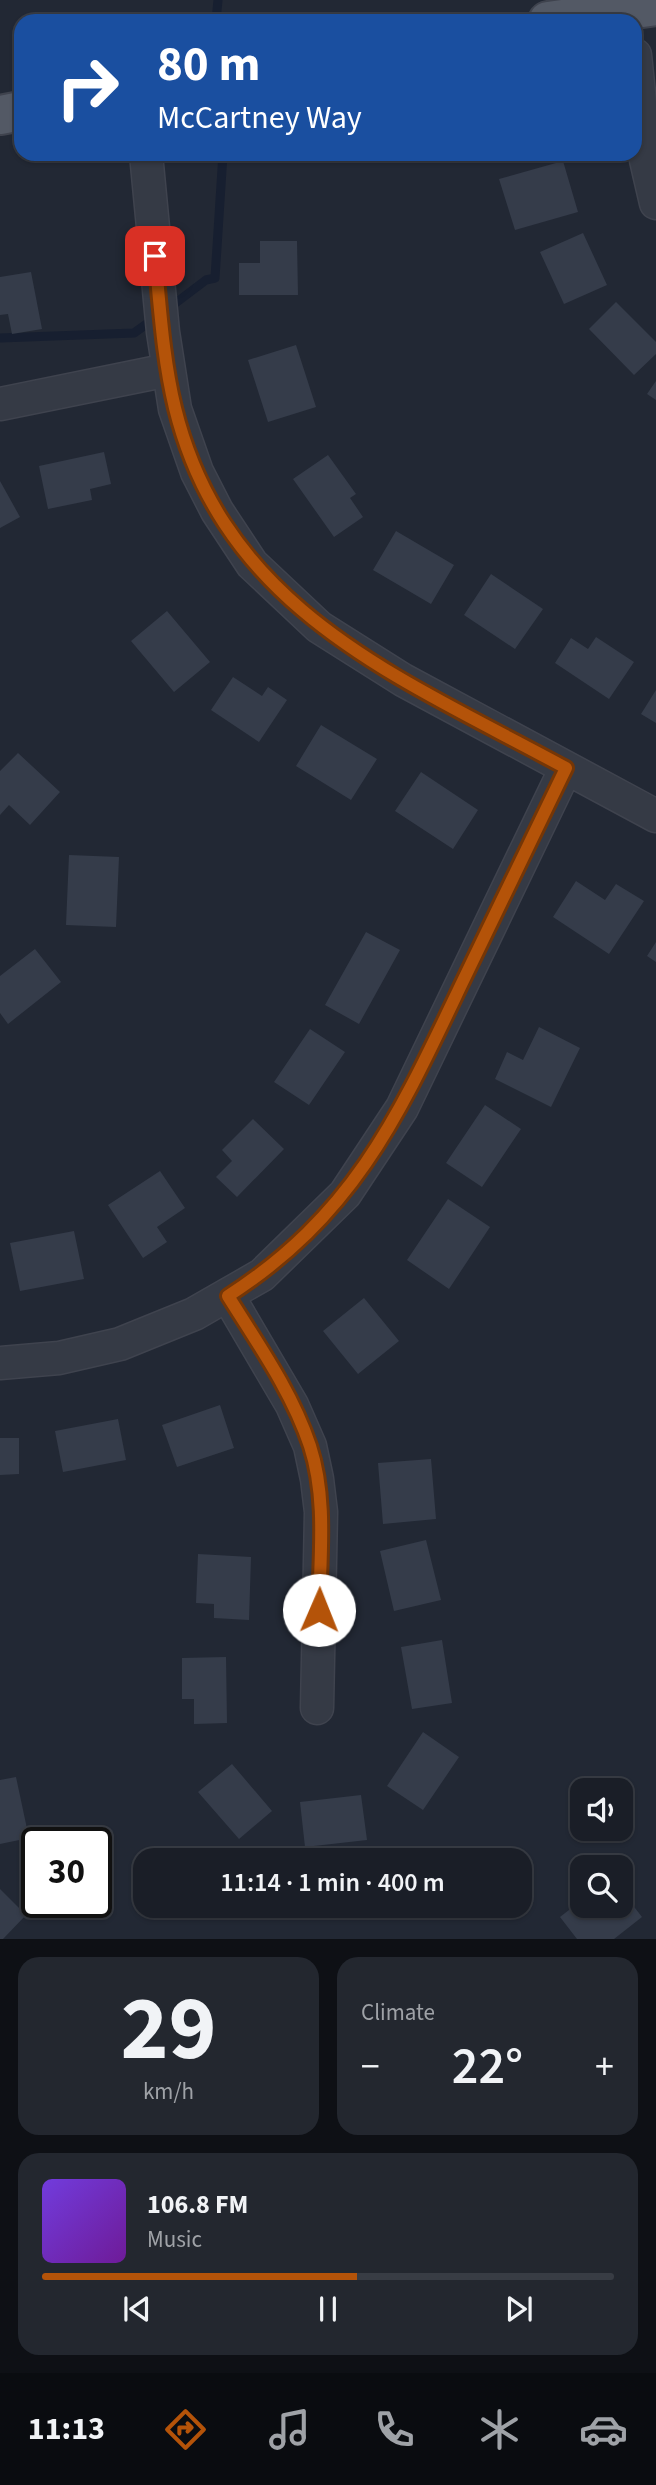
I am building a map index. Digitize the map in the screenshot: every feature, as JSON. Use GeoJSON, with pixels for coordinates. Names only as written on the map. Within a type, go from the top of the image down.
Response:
{"type":"FeatureCollection","features":[{"type":"Feature","properties":{"kind":"main road"},"geometry":{"type":"LineString","coordinates":[[620,14],[641,12]]}},
{"type":"Feature","properties":{"kind":"street"},"geometry":{"type":"LineString","coordinates":[[642,127],[656,203]]}},
{"type":"Feature","properties":{"kind":"street"},"geometry":{"type":"LineString","coordinates":[[147,161],[168,370],[175,410],[197,472],[217,511],[252,564],[275,589],[319,627],[403,680],[656,816]]}},
{"type":"Feature","properties":{"kind":"street"},"geometry":{"type":"LineString","coordinates":[[0,404],[168,370]]}},
{"type":"Feature","properties":{"kind":"street"},"geometry":{"type":"LineString","coordinates":[[0,1363],[59,1358],[120,1344],[194,1314],[262,1275],[345,1194],[402,1108],[566,768]]}},
{"type":"Feature","properties":{"kind":"street"},"geometry":{"type":"LineString","coordinates":[[228,1296],[292,1405],[312,1457],[321,1512],[317,1708]]}},
{"type":"Feature","properties":{"kind":"building"},"geometry":{"type":"Polygon","coordinates":[[[563,161],[578,212],[515,230],[499,179],[563,161]]]}},
{"type":"Feature","properties":{"kind":"building"},"geometry":{"type":"Polygon","coordinates":[[[583,233],[607,285],[564,304],[540,252],[583,233]]]}},
{"type":"Feature","properties":{"kind":"building"},"geometry":{"type":"Polygon","coordinates":[[[260,241],[297,241],[298,295],[239,295],[239,263],[260,263],[260,241]]]}},
{"type":"Feature","properties":{"kind":"building"},"geometry":{"type":"Polygon","coordinates":[[[31,272],[42,329],[12,334],[8,314],[0,315],[0,277],[31,272]]]}},
{"type":"Feature","properties":{"kind":"building"},"geometry":{"type":"Polygon","coordinates":[[[616,302],[656,342],[656,354],[634,375],[589,329],[616,302]]]}},
{"type":"Feature","properties":{"kind":"building"},"geometry":{"type":"Polygon","coordinates":[[[296,345],[316,407],[268,422],[248,360],[296,345]]]}},
{"type":"Feature","properties":{"kind":"building"},"geometry":{"type":"Polygon","coordinates":[[[656,381],[656,400],[647,394],[656,381]]]}},
{"type":"Feature","properties":{"kind":"building"},"geometry":{"type":"Polygon","coordinates":[[[104,452],[111,484],[90,489],[92,500],[48,509],[39,466],[104,452]]]}},
{"type":"Feature","properties":{"kind":"building"},"geometry":{"type":"Polygon","coordinates":[[[328,455],[356,494],[350,498],[363,517],[334,537],[293,479],[328,455]]]}},
{"type":"Feature","properties":{"kind":"building"},"geometry":{"type":"Polygon","coordinates":[[[0,481],[20,517],[0,528],[0,481]]]}},
{"type":"Feature","properties":{"kind":"building"},"geometry":{"type":"Polygon","coordinates":[[[396,531],[454,565],[431,604],[373,570],[396,531]]]}},
{"type":"Feature","properties":{"kind":"building"},"geometry":{"type":"Polygon","coordinates":[[[491,574],[543,609],[515,649],[464,615],[491,574]]]}},
{"type":"Feature","properties":{"kind":"building"},"geometry":{"type":"Polygon","coordinates":[[[167,611],[210,662],[174,692],[131,641],[167,611]]]}},
{"type":"Feature","properties":{"kind":"building"},"geometry":{"type":"Polygon","coordinates":[[[596,637],[634,662],[609,699],[555,663],[571,638],[588,649],[596,637]]]}},
{"type":"Feature","properties":{"kind":"building"},"geometry":{"type":"Polygon","coordinates":[[[233,677],[262,696],[268,687],[287,700],[259,742],[211,710],[233,677]]]}},
{"type":"Feature","properties":{"kind":"building"},"geometry":{"type":"Polygon","coordinates":[[[656,690],[656,723],[641,714],[656,690]]]}},
{"type":"Feature","properties":{"kind":"building"},"geometry":{"type":"Polygon","coordinates":[[[321,725],[377,759],[351,800],[296,766],[321,725]]]}},
{"type":"Feature","properties":{"kind":"building"},"geometry":{"type":"Polygon","coordinates":[[[18,753],[60,792],[30,825],[9,805],[0,815],[0,771],[18,753]]]}},
{"type":"Feature","properties":{"kind":"building"},"geometry":{"type":"Polygon","coordinates":[[[421,772],[478,810],[453,849],[395,811],[421,772]]]}},
{"type":"Feature","properties":{"kind":"building"},"geometry":{"type":"Polygon","coordinates":[[[69,855],[119,857],[116,927],[66,925],[69,855]]]}},
{"type":"Feature","properties":{"kind":"building"},"geometry":{"type":"Polygon","coordinates":[[[576,881],[605,900],[616,884],[644,901],[609,954],[553,917],[576,881]]]}},
{"type":"Feature","properties":{"kind":"building"},"geometry":{"type":"Polygon","coordinates":[[[366,932],[400,950],[359,1024],[325,1005],[366,932]]]}},
{"type":"Feature","properties":{"kind":"building"},"geometry":{"type":"Polygon","coordinates":[[[656,942],[656,962],[647,956],[656,942]]]}},
{"type":"Feature","properties":{"kind":"building"},"geometry":{"type":"Polygon","coordinates":[[[35,949],[61,982],[8,1024],[0,1013],[0,976],[35,949]]]}},
{"type":"Feature","properties":{"kind":"building"},"geometry":{"type":"Polygon","coordinates":[[[539,1027],[580,1048],[551,1107],[495,1079],[507,1052],[523,1060],[539,1027]]]}},
{"type":"Feature","properties":{"kind":"building"},"geometry":{"type":"Polygon","coordinates":[[[310,1029],[345,1052],[309,1105],[274,1082],[310,1029]]]}},
{"type":"Feature","properties":{"kind":"building"},"geometry":{"type":"Polygon","coordinates":[[[485,1105],[521,1129],[482,1187],[446,1163],[485,1105]]]}},
{"type":"Feature","properties":{"kind":"building"},"geometry":{"type":"Polygon","coordinates":[[[253,1119],[284,1149],[237,1197],[216,1177],[232,1161],[222,1150],[253,1119]]]}},
{"type":"Feature","properties":{"kind":"building"},"geometry":{"type":"Polygon","coordinates":[[[160,1171],[185,1208],[157,1227],[167,1242],[143,1258],[108,1205],[160,1171]]]}},
{"type":"Feature","properties":{"kind":"building"},"geometry":{"type":"Polygon","coordinates":[[[448,1199],[490,1227],[449,1289],[407,1260],[448,1199]]]}},
{"type":"Feature","properties":{"kind":"building"},"geometry":{"type":"Polygon","coordinates":[[[74,1231],[84,1279],[20,1291],[10,1243],[74,1231]]]}},
{"type":"Feature","properties":{"kind":"building"},"geometry":{"type":"Polygon","coordinates":[[[364,1298],[399,1341],[358,1374],[323,1331],[364,1298]]]}},
{"type":"Feature","properties":{"kind":"building"},"geometry":{"type":"Polygon","coordinates":[[[220,1405],[234,1448],[177,1467],[162,1425],[220,1405]]]}},
{"type":"Feature","properties":{"kind":"building"},"geometry":{"type":"Polygon","coordinates":[[[118,1419],[126,1460],[63,1472],[55,1431],[118,1419]]]}},
{"type":"Feature","properties":{"kind":"building"},"geometry":{"type":"Polygon","coordinates":[[[0,1438],[19,1438],[19,1474],[0,1475],[0,1438]]]}},
{"type":"Feature","properties":{"kind":"building"},"geometry":{"type":"Polygon","coordinates":[[[431,1459],[436,1519],[383,1524],[378,1463],[431,1459]]]}},
{"type":"Feature","properties":{"kind":"building"},"geometry":{"type":"Polygon","coordinates":[[[426,1540],[441,1600],[394,1611],[380,1551],[426,1540]]]}},
{"type":"Feature","properties":{"kind":"building"},"geometry":{"type":"Polygon","coordinates":[[[198,1554],[251,1557],[249,1620],[214,1618],[214,1604],[196,1603],[198,1554]]]}},
{"type":"Feature","properties":{"kind":"building"},"geometry":{"type":"Polygon","coordinates":[[[442,1640],[452,1703],[412,1709],[401,1647],[442,1640]]]}},
{"type":"Feature","properties":{"kind":"building"},"geometry":{"type":"Polygon","coordinates":[[[226,1657],[227,1723],[194,1724],[194,1699],[182,1699],[182,1658],[226,1657]]]}},
{"type":"Feature","properties":{"kind":"building"},"geometry":{"type":"Polygon","coordinates":[[[423,1732],[459,1757],[423,1810],[387,1786],[423,1732]]]}},
{"type":"Feature","properties":{"kind":"building"},"geometry":{"type":"Polygon","coordinates":[[[232,1764],[272,1811],[239,1839],[198,1792],[232,1764]]]}},
{"type":"Feature","properties":{"kind":"building"},"geometry":{"type":"Polygon","coordinates":[[[16,1777],[27,1827],[21,1827],[21,1840],[0,1844],[0,1780],[16,1777]]]}},
{"type":"Feature","properties":{"kind":"building"},"geometry":{"type":"Polygon","coordinates":[[[361,1795],[367,1840],[305,1847],[300,1802],[361,1795]]]}},
{"type":"Feature","properties":{"kind":"building"},"geometry":{"type":"Polygon","coordinates":[[[0,1889],[21,1910],[23,1918],[0,1939],[0,1889]]]}},
{"type":"Feature","properties":{"kind":"building"},"geometry":{"type":"Polygon","coordinates":[[[633,1905],[642,1917],[614,1939],[577,1939],[560,1917],[570,1909],[570,1918],[633,1918],[633,1905]]]}},
{"type":"Feature","properties":{"kind":"waterway"},"geometry":{"type":"LineString","coordinates":[[217,14],[218,0]]}},
{"type":"Feature","properties":{"kind":"waterway"},"geometry":{"type":"LineString","coordinates":[[169,308],[206,280],[215,278],[223,161]]}},
{"type":"Feature","properties":{"kind":"waterway"},"geometry":{"type":"LineString","coordinates":[[0,338],[134,333],[155,318]]}},
{"type":"Feature","properties":{"kind":"route"},"geometry":{"type":"LineString","coordinates":[[155,256],[175,410],[197,472],[217,511],[252,564],[296,609],[319,627],[403,680],[566,768],[402,1108],[365,1167],[345,1194],[290,1250],[262,1275],[228,1296],[273,1368],[310,1446],[321,1512],[319,1610]]}}]}
